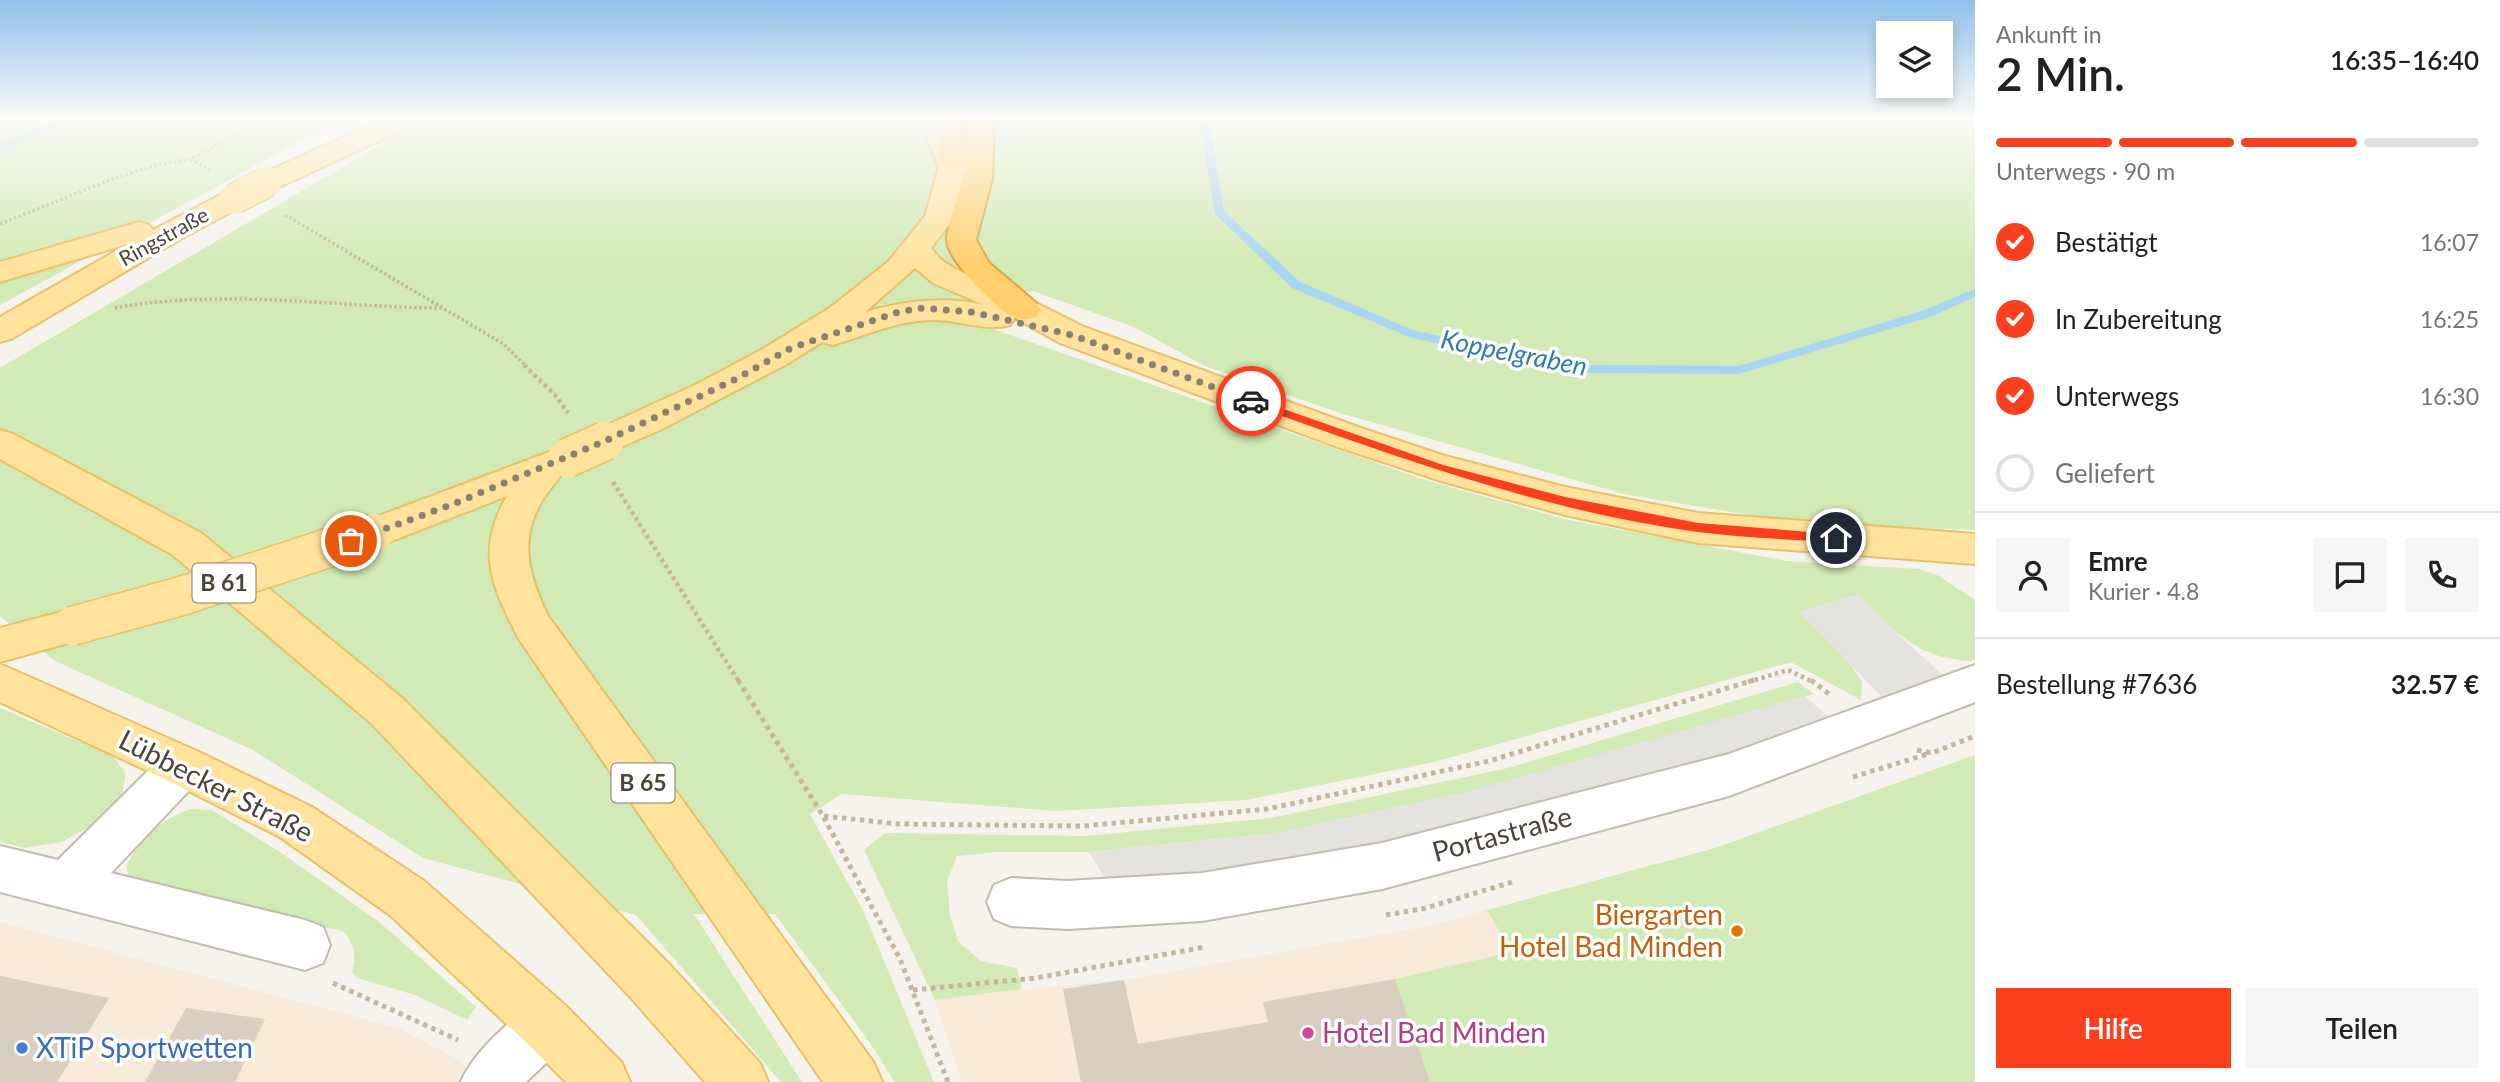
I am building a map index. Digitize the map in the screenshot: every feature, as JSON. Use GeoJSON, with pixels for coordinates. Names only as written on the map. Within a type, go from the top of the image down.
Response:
{"type":"FeatureCollection","features":[{"type":"Feature","properties":{"kind":"highway"},"geometry":{"type":"LineString","coordinates":[[978,167],[976,196],[961,240],[967,257],[978,270],[1025,310]]}},
{"type":"Feature","properties":{"kind":"main road","name":"Ringstraße"},"geometry":{"type":"LineString","coordinates":[[0,331],[144,247],[300,167]]}},
{"type":"Feature","properties":{"kind":"main road","name":"B 61"},"geometry":{"type":"LineString","coordinates":[[0,645],[178,597],[374,533],[556,463],[734,380],[791,348],[865,297],[916,250],[943,208],[952,167]]}},
{"type":"Feature","properties":{"kind":"main road"},"geometry":{"type":"LineString","coordinates":[[0,272],[55,258],[234,199]]}},
{"type":"Feature","properties":{"kind":"main road"},"geometry":{"type":"LineString","coordinates":[[916,250],[929,266],[944,276],[1025,310],[1072,335]]}},
{"type":"Feature","properties":{"kind":"main road"},"geometry":{"type":"LineString","coordinates":[[791,348],[899,312],[922,308],[972,312],[1072,335],[1369,444],[1441,468],[1565,502],[1698,528],[1975,549]]}},
{"type":"Feature","properties":{"kind":"main road"},"geometry":{"type":"LineString","coordinates":[[0,443],[187,544],[387,711],[651,982],[741,1082]]}},
{"type":"Feature","properties":{"kind":"main road","name":"B 65"},"geometry":{"type":"LineString","coordinates":[[556,463],[511,523],[505,552],[514,587],[533,627],[855,1082]]}},
{"type":"Feature","properties":{"kind":"main road","name":"Lübbecker Straße"},"geometry":{"type":"LineString","coordinates":[[0,682],[183,766],[296,822],[407,898],[547,1025],[603,1082]]}},
{"type":"Feature","properties":{"kind":"street","name":"Portastraße"},"geometry":{"type":"LineString","coordinates":[[1011,902],[1067,905],[1202,897],[1382,866],[1728,775],[1975,683]]}},
{"type":"Feature","properties":{"kind":"street"},"geometry":{"type":"LineString","coordinates":[[67,885],[183,766]]}},
{"type":"Feature","properties":{"kind":"street"},"geometry":{"type":"LineString","coordinates":[[0,869],[305,945]]}},
{"type":"Feature","properties":{"kind":"street"},"geometry":{"type":"LineString","coordinates":[[488,1082],[547,1025]]}},
{"type":"Feature","properties":{"kind":"path"},"geometry":{"type":"LineString","coordinates":[[0,224],[112,179],[148,167]]}},
{"type":"Feature","properties":{"kind":"path"},"geometry":{"type":"LineString","coordinates":[[110,309],[169,299],[250,296],[442,308]]}},
{"type":"Feature","properties":{"kind":"path"},"geometry":{"type":"LineString","coordinates":[[948,1082],[900,959],[824,816],[899,824],[1083,826],[1267,809],[1489,761],[1788,670],[1805,676],[1864,724]]}},
{"type":"Feature","properties":{"kind":"path"},"geometry":{"type":"LineString","coordinates":[[913,990],[1036,978]]}},
{"type":"Feature","properties":{"kind":"shaded area"},"geometry":{"type":"Polygon","coordinates":[[[1858,595],[1958,689],[1896,712],[1800,612],[1858,595]]]}},
{"type":"Feature","properties":{"kind":"shaded area"},"geometry":{"type":"Polygon","coordinates":[[[1804,696],[1846,731],[1729,775],[1120,903],[1089,852],[1278,833],[1472,791],[1804,696]]]}},
{"type":"Feature","properties":{"kind":"shaded area","name":"Biergarten Hotel Bad Minden"},"geometry":{"type":"Polygon","coordinates":[[[1975,755],[1975,1082],[962,1082],[935,1000],[1124,980],[1428,926],[1715,848],[1975,755]]]}},
{"type":"Feature","properties":{"kind":"shaded area"},"geometry":{"type":"Polygon","coordinates":[[[0,922],[398,1028],[459,1060],[482,1082],[0,1082],[0,922]]]}},
{"type":"Feature","properties":{"kind":"green space"},"geometry":{"type":"Polygon","coordinates":[[[0,167],[252,167],[0,305],[0,167]]]}},
{"type":"Feature","properties":{"kind":"green space"},"geometry":{"type":"Polygon","coordinates":[[[342,167],[1975,167],[1975,530],[1808,525],[1624,494],[1340,413],[1205,366],[1134,327],[1033,291],[931,316],[979,324],[1422,479],[1564,519],[1786,561],[1918,569],[1937,575],[1975,600],[1975,660],[1938,656],[1912,643],[1857,595],[1800,612],[1849,662],[1862,682],[1861,700],[1791,662],[1434,762],[1246,800],[1056,811],[842,794],[810,814],[863,910],[934,1082],[895,1082],[868,1040],[775,914],[694,914],[802,1082],[781,1082],[636,915],[423,858],[253,750],[55,661],[0,616],[0,368],[342,167]]]}},
{"type":"Feature","properties":{"kind":"green space"},"geometry":{"type":"Polygon","coordinates":[[[1798,682],[1814,694],[1472,791],[1278,833],[1089,852],[997,852],[957,856],[947,881],[950,916],[958,941],[981,961],[1017,968],[1022,989],[935,1000],[864,850],[885,833],[1086,836],[1271,818],[1508,768],[1798,682]]]}},
{"type":"Feature","properties":{"kind":"green space"},"geometry":{"type":"Polygon","coordinates":[[[0,708],[113,756],[126,774],[122,794],[98,822],[62,842],[25,848],[0,842],[0,708]]]}},
{"type":"Feature","properties":{"kind":"green space","name":"Biergarten Hotel Bad Minden"},"geometry":{"type":"Polygon","coordinates":[[[1975,755],[1975,1082],[1430,1082],[1395,979],[1512,952],[1487,910],[1715,848],[1975,755]]]}},
{"type":"Feature","properties":{"kind":"green space"},"geometry":{"type":"Polygon","coordinates":[[[190,809],[212,810],[280,852],[378,921],[476,1007],[467,1020],[415,995],[357,978],[352,972],[352,946],[343,931],[133,886],[126,867],[131,856],[152,831],[190,809]]]}},
{"type":"Feature","properties":{"kind":"building"},"geometry":{"type":"Polygon","coordinates":[[[0,976],[109,998],[57,1082],[0,1082],[0,976]]]}},
{"type":"Feature","properties":{"kind":"building","name":"Hotel Bad Minden"},"geometry":{"type":"Polygon","coordinates":[[[1395,979],[1430,1082],[1081,1082],[1063,989],[1124,980],[1138,1044],[1268,1022],[1263,1002],[1395,979]]]}},
{"type":"Feature","properties":{"kind":"building"},"geometry":{"type":"Polygon","coordinates":[[[186,1008],[265,1019],[235,1082],[145,1082],[186,1008]]]}},
{"type":"Feature","properties":{"kind":"waterway","name":"Koppelgraben"},"geometry":{"type":"LineString","coordinates":[[1212,167],[1219,212],[1296,285],[1412,334],[1579,369],[1739,370],[1926,314],[1975,293]]}},
{"type":"Feature","properties":{"kind":"way so far"},"geometry":{"type":"LineString","coordinates":[[351,541],[544,468],[670,412],[791,348],[899,312],[922,308],[972,312],[1072,335],[1251,401]]}},
{"type":"Feature","properties":{"kind":"place","name":"Biergarten Hotel Bad Minden"},"geometry":{"type":"Point","coordinates":[1737,931]}},
{"type":"Feature","properties":{"kind":"place","name":"Hotel Bad Minden"},"geometry":{"type":"Point","coordinates":[1308,1033]}},
{"type":"Feature","properties":{"kind":"place","name":"XTiP Sportwetten"},"geometry":{"type":"Point","coordinates":[22,1048]}},
{"type":"Feature","properties":{"kind":"route"},"geometry":{"type":"LineString","coordinates":[[1251,401],[1441,468],[1565,502],[1698,528],[1836,538]]}}]}
